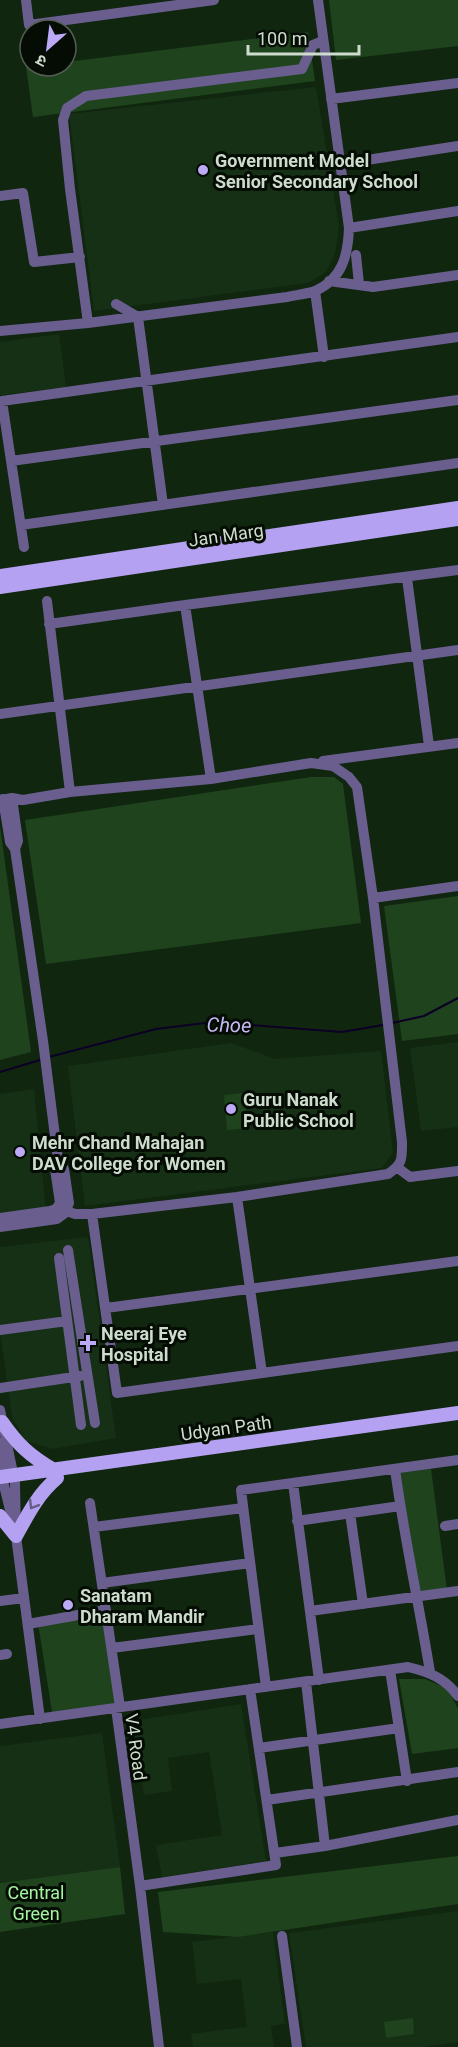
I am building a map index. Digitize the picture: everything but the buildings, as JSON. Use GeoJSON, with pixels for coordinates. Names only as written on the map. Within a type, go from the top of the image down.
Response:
{"type":"FeatureCollection","features":[{"type":"Feature","properties":{"kind":"main road","name":"Jan Marg"},"geometry":{"type":"LineString","coordinates":[[0,576],[458,508]]}},
{"type":"Feature","properties":{"kind":"main road","name":"Jan Marg"},"geometry":{"type":"LineString","coordinates":[[0,587],[458,519]]}},
{"type":"Feature","properties":{"kind":"main road","name":"Udyan Path"},"geometry":{"type":"LineString","coordinates":[[6,1481],[458,1413]]}},
{"type":"Feature","properties":{"kind":"main road"},"geometry":{"type":"LineString","coordinates":[[0,1516],[16,1536],[38,1497],[55,1474],[29,1455],[14,1440],[1,1420]]}},
{"type":"Feature","properties":{"kind":"main road","name":"Udyan Path"},"geometry":{"type":"LineString","coordinates":[[55,1474],[458,1422]]}},
{"type":"Feature","properties":{"kind":"street"},"geometry":{"type":"LineString","coordinates":[[26,0],[29,25],[160,4],[214,0]]}},
{"type":"Feature","properties":{"kind":"street"},"geometry":{"type":"LineString","coordinates":[[0,331],[88,323],[287,297],[315,291],[329,281],[341,268],[348,254],[349,228],[318,0]]}},
{"type":"Feature","properties":{"kind":"street"},"geometry":{"type":"LineString","coordinates":[[88,323],[63,120],[67,108],[86,96],[302,69],[313,45],[323,41]]}},
{"type":"Feature","properties":{"kind":"street"},"geometry":{"type":"LineString","coordinates":[[331,99],[458,83]]}},
{"type":"Feature","properties":{"kind":"street"},"geometry":{"type":"LineString","coordinates":[[341,164],[458,146]]}},
{"type":"Feature","properties":{"kind":"street"},"geometry":{"type":"LineString","coordinates":[[0,196],[23,193],[34,262],[80,257]]}},
{"type":"Feature","properties":{"kind":"street"},"geometry":{"type":"LineString","coordinates":[[349,228],[458,211]]}},
{"type":"Feature","properties":{"kind":"street"},"geometry":{"type":"LineString","coordinates":[[356,255],[359,284]]}},
{"type":"Feature","properties":{"kind":"street"},"geometry":{"type":"LineString","coordinates":[[329,281],[373,287],[458,275]]}},
{"type":"Feature","properties":{"kind":"street"},"geometry":{"type":"LineString","coordinates":[[315,291],[324,357]]}},
{"type":"Feature","properties":{"kind":"street"},"geometry":{"type":"LineString","coordinates":[[116,304],[138,317]]}},
{"type":"Feature","properties":{"kind":"street"},"geometry":{"type":"LineString","coordinates":[[138,317],[163,505]]}},
{"type":"Feature","properties":{"kind":"street"},"geometry":{"type":"LineString","coordinates":[[24,547],[3,401],[458,337]]}},
{"type":"Feature","properties":{"kind":"street"},"geometry":{"type":"LineString","coordinates":[[10,461],[458,400]]}},
{"type":"Feature","properties":{"kind":"street"},"geometry":{"type":"LineString","coordinates":[[21,525],[458,463]]}},
{"type":"Feature","properties":{"kind":"street"},"geometry":{"type":"LineString","coordinates":[[49,624],[458,570]]}},
{"type":"Feature","properties":{"kind":"street"},"geometry":{"type":"LineString","coordinates":[[407,578],[429,746]]}},
{"type":"Feature","properties":{"kind":"street"},"geometry":{"type":"LineString","coordinates":[[47,601],[70,792]]}},
{"type":"Feature","properties":{"kind":"street"},"geometry":{"type":"LineString","coordinates":[[185,605],[211,779]]}},
{"type":"Feature","properties":{"kind":"street"},"geometry":{"type":"LineString","coordinates":[[0,714],[458,650]]}},
{"type":"Feature","properties":{"kind":"street"},"geometry":{"type":"LineString","coordinates":[[0,1227],[57,1219],[69,1203],[64,1169],[58,1160],[15,849],[10,842],[8,803],[70,792],[211,779],[458,742]]}},
{"type":"Feature","properties":{"kind":"street"},"geometry":{"type":"LineString","coordinates":[[0,1218],[62,1210],[75,1215],[92,1214],[237,1197],[388,1174],[398,1168],[402,1158],[402,1142],[373,898],[357,787],[349,777],[333,766],[311,763]]}},
{"type":"Feature","properties":{"kind":"street"},"geometry":{"type":"LineString","coordinates":[[373,898],[458,886]]}},
{"type":"Feature","properties":{"kind":"street"},"geometry":{"type":"LineString","coordinates":[[398,1168],[410,1178],[458,1171]]}},
{"type":"Feature","properties":{"kind":"street"},"geometry":{"type":"LineString","coordinates":[[237,1197],[262,1373]]}},
{"type":"Feature","properties":{"kind":"street"},"geometry":{"type":"LineString","coordinates":[[92,1214],[117,1393],[458,1347]]}},
{"type":"Feature","properties":{"kind":"street"},"geometry":{"type":"LineString","coordinates":[[68,1250],[95,1423]]}},
{"type":"Feature","properties":{"kind":"street"},"geometry":{"type":"LineString","coordinates":[[59,1258],[81,1425]]}},
{"type":"Feature","properties":{"kind":"street"},"geometry":{"type":"LineString","coordinates":[[106,1308],[458,1261]]}},
{"type":"Feature","properties":{"kind":"street"},"geometry":{"type":"LineString","coordinates":[[0,1330],[67,1322]]}},
{"type":"Feature","properties":{"kind":"street"},"geometry":{"type":"LineString","coordinates":[[0,1388],[87,1375]]}},
{"type":"Feature","properties":{"kind":"street"},"geometry":{"type":"LineString","coordinates":[[1,1420],[6,1481],[16,1536],[40,1719]]}},
{"type":"Feature","properties":{"kind":"street"},"geometry":{"type":"LineString","coordinates":[[266,1687],[241,1490],[458,1460]]}},
{"type":"Feature","properties":{"kind":"street"},"geometry":{"type":"LineString","coordinates":[[395,1469],[430,1672]]}},
{"type":"Feature","properties":{"kind":"street"},"geometry":{"type":"LineString","coordinates":[[293,1483],[319,1680]]}},
{"type":"Feature","properties":{"kind":"street"},"geometry":{"type":"LineString","coordinates":[[90,1503],[112,1647],[118,1708],[408,1667],[430,1672],[450,1685],[458,1696]]}},
{"type":"Feature","properties":{"kind":"street"},"geometry":{"type":"LineString","coordinates":[[297,1521],[400,1506]]}},
{"type":"Feature","properties":{"kind":"street"},"geometry":{"type":"LineString","coordinates":[[94,1527],[243,1508]]}},
{"type":"Feature","properties":{"kind":"street"},"geometry":{"type":"LineString","coordinates":[[350,1513],[363,1604]]}},
{"type":"Feature","properties":{"kind":"street"},"geometry":{"type":"LineString","coordinates":[[445,1526],[458,1524]]}},
{"type":"Feature","properties":{"kind":"street"},"geometry":{"type":"LineString","coordinates":[[102,1583],[250,1563]]}},
{"type":"Feature","properties":{"kind":"street"},"geometry":{"type":"LineString","coordinates":[[310,1611],[458,1591]]}},
{"type":"Feature","properties":{"kind":"street"},"geometry":{"type":"LineString","coordinates":[[0,1601],[24,1598]]}},
{"type":"Feature","properties":{"kind":"street"},"geometry":{"type":"LineString","coordinates":[[28,1624],[106,1610]]}},
{"type":"Feature","properties":{"kind":"street"},"geometry":{"type":"LineString","coordinates":[[112,1647],[258,1629]]}},
{"type":"Feature","properties":{"kind":"street"},"geometry":{"type":"LineString","coordinates":[[390,1670],[407,1780]]}},
{"type":"Feature","properties":{"kind":"street"},"geometry":{"type":"LineString","coordinates":[[306,1682],[325,1846]]}},
{"type":"Feature","properties":{"kind":"street"},"geometry":{"type":"LineString","coordinates":[[140,1886],[276,1865],[250,1689]]}},
{"type":"Feature","properties":{"kind":"street","name":"V4 Road"},"geometry":{"type":"LineString","coordinates":[[0,1724],[118,1708],[159,2047]]}},
{"type":"Feature","properties":{"kind":"street"},"geometry":{"type":"LineString","coordinates":[[259,1748],[399,1728]]}},
{"type":"Feature","properties":{"kind":"street"},"geometry":{"type":"LineString","coordinates":[[267,1800],[458,1772]]}},
{"type":"Feature","properties":{"kind":"street"},"geometry":{"type":"LineString","coordinates":[[275,1853],[325,1846],[458,1820]]}},
{"type":"Feature","properties":{"kind":"street"},"geometry":{"type":"LineString","coordinates":[[282,1936],[297,2047]]}},
{"type":"Feature","properties":{"kind":"shaded area","name":"Government Model Senior Secondary School"},"geometry":{"type":"Polygon","coordinates":[[[316,87],[339,226],[335,254],[326,272],[308,283],[94,311],[69,114],[316,87]]]}},
{"type":"Feature","properties":{"kind":"shaded area"},"geometry":{"type":"Polygon","coordinates":[[[59,334],[66,387],[0,395],[0,342],[59,334]]]}},
{"type":"Feature","properties":{"kind":"shaded area"},"geometry":{"type":"Polygon","coordinates":[[[458,1042],[458,1127],[421,1131],[410,1048],[458,1042]]]}},
{"type":"Feature","properties":{"kind":"shaded area","name":"Guru Nanak Public School"},"geometry":{"type":"Polygon","coordinates":[[[231,1043],[276,1059],[381,1051],[393,1152],[382,1168],[85,1206],[68,1066],[231,1043]]]}},
{"type":"Feature","properties":{"kind":"shaded area","name":"Mehr Chand Mahajan DAV College for Women"},"geometry":{"type":"Polygon","coordinates":[[[34,1089],[46,1211],[0,1217],[0,1094],[34,1089]]]}},
{"type":"Feature","properties":{"kind":"shaded area"},"geometry":{"type":"Polygon","coordinates":[[[88,1237],[116,1438],[52,1449],[26,1441],[12,1417],[0,1331],[0,1247],[88,1237]]]}},
{"type":"Feature","properties":{"kind":"shaded area"},"geometry":{"type":"Polygon","coordinates":[[[241,1704],[266,1861],[162,1877],[156,1845],[222,1835],[209,1752],[168,1758],[172,1791],[144,1795],[132,1721],[241,1704]]]}},
{"type":"Feature","properties":{"kind":"shaded area"},"geometry":{"type":"Polygon","coordinates":[[[102,1733],[120,1867],[0,1883],[0,1746],[102,1733]]]}},
{"type":"Feature","properties":{"kind":"shaded area"},"geometry":{"type":"Polygon","coordinates":[[[458,1911],[458,2042],[423,2047],[306,2047],[289,1933],[458,1911]]]}},
{"type":"Feature","properties":{"kind":"shaded area"},"geometry":{"type":"Polygon","coordinates":[[[273,1932],[285,2024],[271,2026],[274,2047],[193,2047],[191,2034],[247,2027],[241,1979],[197,1984],[192,1942],[273,1932]]]}},
{"type":"Feature","properties":{"kind":"green space"},"geometry":{"type":"Polygon","coordinates":[[[329,0],[458,0],[458,46],[336,60],[329,0]]]}},
{"type":"Feature","properties":{"kind":"green space"},"geometry":{"type":"Polygon","coordinates":[[[308,32],[315,81],[33,117],[28,78],[78,78],[78,61],[308,32]]]}},
{"type":"Feature","properties":{"kind":"green space"},"geometry":{"type":"Polygon","coordinates":[[[311,777],[334,777],[343,784],[361,923],[46,964],[25,820],[311,777]]]}},
{"type":"Feature","properties":{"kind":"green space"},"geometry":{"type":"Polygon","coordinates":[[[0,826],[31,1052],[0,1060],[0,826]]]}},
{"type":"Feature","properties":{"kind":"green space"},"geometry":{"type":"Polygon","coordinates":[[[458,896],[458,1034],[402,1041],[384,906],[458,896]]]}},
{"type":"Feature","properties":{"kind":"green space"},"geometry":{"type":"Polygon","coordinates":[[[244,1093],[248,1128],[227,1130],[224,1095],[244,1093]]]}},
{"type":"Feature","properties":{"kind":"green space"},"geometry":{"type":"Polygon","coordinates":[[[431,1469],[447,1590],[416,1594],[400,1473],[431,1469]]]}},
{"type":"Feature","properties":{"kind":"green space"},"geometry":{"type":"Polygon","coordinates":[[[100,1619],[103,1623],[116,1704],[52,1712],[38,1623],[100,1619]]]}},
{"type":"Feature","properties":{"kind":"green space"},"geometry":{"type":"Polygon","coordinates":[[[399,1679],[425,1679],[448,1689],[458,1709],[458,1748],[412,1754],[399,1679]]]}},
{"type":"Feature","properties":{"kind":"green space"},"geometry":{"type":"Polygon","coordinates":[[[458,1856],[458,1904],[238,1937],[163,1932],[158,1892],[458,1856]]]}},
{"type":"Feature","properties":{"kind":"green space","name":"Central Green"},"geometry":{"type":"Polygon","coordinates":[[[120,1867],[125,1914],[0,1932],[0,1883],[120,1867]]]}},
{"type":"Feature","properties":{"kind":"green space"},"geometry":{"type":"Polygon","coordinates":[[[413,2018],[414,2034],[386,2038],[384,2022],[413,2018]]]}},
{"type":"Feature","properties":{"kind":"waterway","name":"Choe"},"geometry":{"type":"LineString","coordinates":[[392,1023],[424,1016],[458,998]]}},
{"type":"Feature","properties":{"kind":"waterway","name":"Choe"},"geometry":{"type":"LineString","coordinates":[[49,1057],[156,1029],[213,1022],[342,1032],[383,1025]]}},
{"type":"Feature","properties":{"kind":"waterway","name":"Choe"},"geometry":{"type":"LineString","coordinates":[[0,1072],[40,1060]]}},
{"type":"Feature","properties":{"kind":"place","name":"Government Model Senior Secondary School"},"geometry":{"type":"Point","coordinates":[203,170]}},
{"type":"Feature","properties":{"kind":"place","name":"Guru Nanak Public School"},"geometry":{"type":"Point","coordinates":[231,1109]}},
{"type":"Feature","properties":{"kind":"place","name":"Mehr Chand Mahajan DAV College for Women"},"geometry":{"type":"Point","coordinates":[20,1152]}},
{"type":"Feature","properties":{"kind":"place","name":"Neeraj Eye Hospital"},"geometry":{"type":"Point","coordinates":[88,1343]}},
{"type":"Feature","properties":{"kind":"place","name":"Sanatam Dharam Mandir"},"geometry":{"type":"Point","coordinates":[68,1605]}}]}
